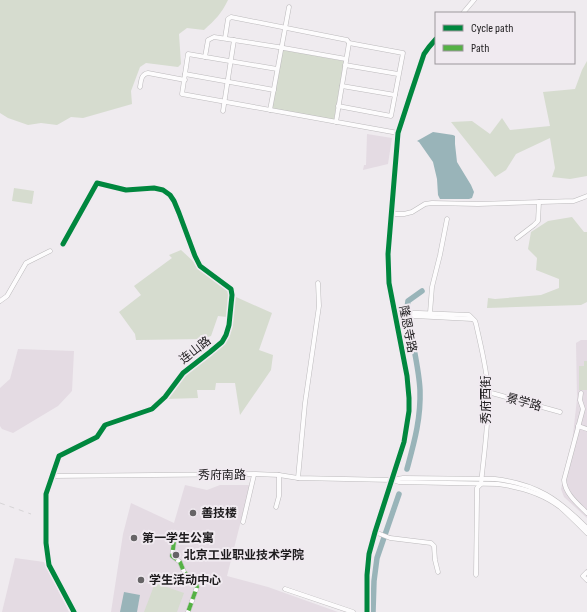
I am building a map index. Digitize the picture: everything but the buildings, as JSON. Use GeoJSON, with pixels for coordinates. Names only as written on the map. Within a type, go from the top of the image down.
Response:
{"type":"FeatureCollection","features":[{"type":"Feature","properties":{"kind":"street"},"geometry":{"type":"LineString","coordinates":[[464,12],[474,0]]}},
{"type":"Feature","properties":{"kind":"street"},"geometry":{"type":"LineString","coordinates":[[270,110],[289,7]]}},
{"type":"Feature","properties":{"kind":"street"},"geometry":{"type":"LineString","coordinates":[[225,38],[228,19],[231,17],[341,38],[347,40],[349,43],[403,53],[391,116],[338,106]]}},
{"type":"Feature","properties":{"kind":"street"},"geometry":{"type":"LineString","coordinates":[[205,57],[208,40],[214,37],[346,60]]}},
{"type":"Feature","properties":{"kind":"street"},"geometry":{"type":"LineString","coordinates":[[223,111],[234,40]]}},
{"type":"Feature","properties":{"kind":"street","name":"隆恩寺路"},"geometry":{"type":"LineString","coordinates":[[367,612],[367,567],[369,554],[406,434],[409,404],[407,376],[388,276],[388,254],[398,133],[426,49],[435,40]]}},
{"type":"Feature","properties":{"kind":"street"},"geometry":{"type":"LineString","coordinates":[[336,122],[349,43]]}},
{"type":"Feature","properties":{"kind":"street"},"geometry":{"type":"LineString","coordinates":[[277,69],[188,54],[182,94],[398,133]]}},
{"type":"Feature","properties":{"kind":"street"},"geometry":{"type":"LineString","coordinates":[[346,65],[398,74]]}},
{"type":"Feature","properties":{"kind":"street"},"geometry":{"type":"LineString","coordinates":[[140,87],[142,76],[148,73],[185,80]]}},
{"type":"Feature","properties":{"kind":"street"},"geometry":{"type":"LineString","coordinates":[[185,74],[274,90]]}},
{"type":"Feature","properties":{"kind":"street"},"geometry":{"type":"LineString","coordinates":[[342,86],[395,95]]}},
{"type":"Feature","properties":{"kind":"street","name":"连山路"},"geometry":{"type":"LineString","coordinates":[[63,244],[97,183],[126,190],[154,188],[163,190],[170,195],[174,201],[200,266],[231,289],[232,295],[229,325],[222,342],[182,373],[165,397],[152,409],[105,425],[97,437],[59,456],[46,494],[46,543],[50,564],[74,612]]}},
{"type":"Feature","properties":{"kind":"street"},"geometry":{"type":"LineString","coordinates":[[391,214],[404,214],[412,212],[425,204],[432,203],[478,204],[574,201],[587,196]]}},
{"type":"Feature","properties":{"kind":"street"},"geometry":{"type":"LineString","coordinates":[[517,238],[538,220],[539,202]]}},
{"type":"Feature","properties":{"kind":"street"},"geometry":{"type":"LineString","coordinates":[[430,313],[432,287],[447,219]]}},
{"type":"Feature","properties":{"kind":"street"},"geometry":{"type":"LineString","coordinates":[[0,301],[7,296],[26,263],[50,251]]}},
{"type":"Feature","properties":{"kind":"street"},"geometry":{"type":"LineString","coordinates":[[298,478],[305,403],[319,306],[318,283]]}},
{"type":"Feature","properties":{"kind":"street"},"geometry":{"type":"LineString","coordinates":[[394,314],[430,313],[469,315],[472,319]]}},
{"type":"Feature","properties":{"kind":"street"},"geometry":{"type":"LineString","coordinates":[[394,314],[472,319]]}},
{"type":"Feature","properties":{"kind":"street","name":"秀府西街"},"geometry":{"type":"LineString","coordinates":[[472,319],[476,324],[484,357],[488,392],[482,479],[478,488],[477,500],[476,575]]}},
{"type":"Feature","properties":{"kind":"street","name":"景学路"},"geometry":{"type":"LineString","coordinates":[[488,392],[560,412]]}},
{"type":"Feature","properties":{"kind":"street"},"geometry":{"type":"LineString","coordinates":[[581,393],[580,400],[585,410],[578,426],[564,480],[564,486],[566,491],[587,513]]}},
{"type":"Feature","properties":{"kind":"street"},"geometry":{"type":"LineString","coordinates":[[578,426],[587,429]]}},
{"type":"Feature","properties":{"kind":"street"},"geometry":{"type":"LineString","coordinates":[[243,522],[254,474]]}},
{"type":"Feature","properties":{"kind":"street","name":"秀府南路"},"geometry":{"type":"LineString","coordinates":[[52,476],[254,474],[279,475],[298,478],[509,480],[544,493],[561,504],[587,533]]}},
{"type":"Feature","properties":{"kind":"street"},"geometry":{"type":"LineString","coordinates":[[276,507],[279,496],[279,475]]}},
{"type":"Feature","properties":{"kind":"street","name":"秀府南路"},"geometry":{"type":"LineString","coordinates":[[392,480],[399,482],[498,484],[514,486],[538,494],[559,506],[587,528]]}},
{"type":"Feature","properties":{"kind":"street"},"geometry":{"type":"LineString","coordinates":[[573,517],[581,507]]}},
{"type":"Feature","properties":{"kind":"street"},"geometry":{"type":"LineString","coordinates":[[376,533],[390,538],[431,542],[434,546],[438,572]]}},
{"type":"Feature","properties":{"kind":"street"},"geometry":{"type":"LineString","coordinates":[[174,542],[172,556],[180,562],[184,572],[196,584],[188,612]]}},
{"type":"Feature","properties":{"kind":"street"},"geometry":{"type":"LineString","coordinates":[[587,572],[583,576],[587,580]]}},
{"type":"Feature","properties":{"kind":"street"},"geometry":{"type":"LineString","coordinates":[[285,589],[353,612]]}},
{"type":"Feature","properties":{"kind":"shaded area"},"geometry":{"type":"Polygon","coordinates":[[[0,0],[228,0],[218,16],[204,30],[187,28],[179,34],[181,64],[178,67],[146,63],[140,67],[131,91],[132,104],[83,118],[71,117],[57,125],[41,123],[28,125],[8,118],[0,113],[0,0]]]}},
{"type":"Feature","properties":{"kind":"shaded area"},"geometry":{"type":"Polygon","coordinates":[[[283,50],[344,61],[334,120],[272,109],[283,50]]]}},
{"type":"Feature","properties":{"kind":"shaded area"},"geometry":{"type":"Polygon","coordinates":[[[587,61],[587,176],[570,179],[552,177],[555,168],[550,138],[516,154],[506,170],[495,177],[451,122],[472,121],[490,134],[502,118],[510,130],[550,126],[543,92],[575,89],[587,61]]]}},
{"type":"Feature","properties":{"kind":"shaded area"},"geometry":{"type":"Polygon","coordinates":[[[367,134],[392,138],[388,164],[363,170],[364,165],[366,165],[367,134]]]}},
{"type":"Feature","properties":{"kind":"shaded area"},"geometry":{"type":"Polygon","coordinates":[[[14,188],[34,191],[32,204],[12,201],[14,188]]]}},
{"type":"Feature","properties":{"kind":"shaded area"},"geometry":{"type":"Polygon","coordinates":[[[572,217],[584,232],[587,232],[587,302],[581,305],[487,308],[488,298],[495,299],[541,295],[559,288],[559,279],[536,270],[537,258],[528,249],[531,232],[548,221],[572,217]]]}},
{"type":"Feature","properties":{"kind":"shaded area"},"geometry":{"type":"Polygon","coordinates":[[[181,250],[226,287],[230,294],[227,317],[218,316],[211,336],[202,339],[136,340],[135,334],[119,312],[141,295],[134,286],[172,258],[169,255],[181,250]]]}},
{"type":"Feature","properties":{"kind":"shaded area"},"geometry":{"type":"Polygon","coordinates":[[[236,297],[272,313],[259,350],[273,355],[271,370],[240,415],[235,383],[216,383],[215,390],[197,390],[198,398],[165,399],[185,375],[221,347],[236,297]]]}},
{"type":"Feature","properties":{"kind":"shaded area"},"geometry":{"type":"Polygon","coordinates":[[[581,340],[587,340],[587,518],[564,497],[561,489],[572,443],[577,399],[576,343],[581,340]]]}},
{"type":"Feature","properties":{"kind":"shaded area"},"geometry":{"type":"Polygon","coordinates":[[[18,349],[74,351],[72,391],[58,406],[13,433],[2,429],[0,426],[0,388],[10,379],[18,349]]]}},
{"type":"Feature","properties":{"kind":"shaded area"},"geometry":{"type":"Polygon","coordinates":[[[584,361],[587,361],[587,390],[579,390],[579,366],[584,366],[584,361]]]}},
{"type":"Feature","properties":{"kind":"shaded area","name":"北京工业职业技术学院"},"geometry":{"type":"Polygon","coordinates":[[[185,485],[207,490],[220,485],[250,485],[227,576],[268,587],[338,612],[111,612],[123,534],[131,503],[174,523],[185,485]]]}},
{"type":"Feature","properties":{"kind":"shaded area"},"geometry":{"type":"Polygon","coordinates":[[[15,558],[44,562],[69,612],[2,612],[15,558]]]}},
{"type":"Feature","properties":{"kind":"shaded area"},"geometry":{"type":"Polygon","coordinates":[[[155,583],[184,593],[177,612],[144,612],[155,583]]]}},
{"type":"Feature","properties":{"kind":"water"},"geometry":{"type":"Polygon","coordinates":[[[433,132],[455,136],[457,162],[474,192],[472,198],[440,199],[438,195],[437,179],[433,162],[417,141],[433,132]]]}},
{"type":"Feature","properties":{"kind":"water"},"geometry":{"type":"Polygon","coordinates":[[[124,592],[140,595],[137,612],[120,612],[124,592]]]}},
{"type":"Feature","properties":{"kind":"waterway"},"geometry":{"type":"LineString","coordinates":[[407,308],[408,301],[422,291]]}},
{"type":"Feature","properties":{"kind":"waterway"},"geometry":{"type":"LineString","coordinates":[[407,469],[416,431],[420,401],[418,374],[410,326]]}},
{"type":"Feature","properties":{"kind":"waterway"},"geometry":{"type":"LineString","coordinates":[[373,612],[374,581],[377,558],[399,494]]}},
{"type":"Feature","properties":{"kind":"railway"},"geometry":{"type":"LineString","coordinates":[[0,503],[31,514]]}},
{"type":"Feature","properties":{"kind":"marked path"},"geometry":{"type":"LineString","coordinates":[[174,542],[172,556],[180,562],[184,572],[196,584],[197,587],[188,612]]}},
{"type":"Feature","properties":{"kind":"cycle path"},"geometry":{"type":"LineString","coordinates":[[367,612],[367,575],[369,554],[404,442],[409,411],[407,376],[389,283],[388,254],[398,133],[424,54],[435,40]]}},
{"type":"Feature","properties":{"kind":"cycle path"},"geometry":{"type":"LineString","coordinates":[[63,244],[97,183],[126,190],[154,188],[163,190],[170,195],[174,201],[200,266],[231,289],[232,295],[229,325],[222,342],[183,373],[165,397],[152,409],[105,425],[97,437],[59,456],[46,494],[46,543],[49,565],[74,612]]}},
{"type":"Feature","properties":{"kind":"place","name":"善技楼"},"geometry":{"type":"Point","coordinates":[193,513]}},
{"type":"Feature","properties":{"kind":"place","name":"第一学生公寓"},"geometry":{"type":"Point","coordinates":[134,538]}},
{"type":"Feature","properties":{"kind":"place","name":"北京工业职业技术学院"},"geometry":{"type":"Point","coordinates":[176,555]}},
{"type":"Feature","properties":{"kind":"place","name":"学生活动中心"},"geometry":{"type":"Point","coordinates":[141,580]}}]}
